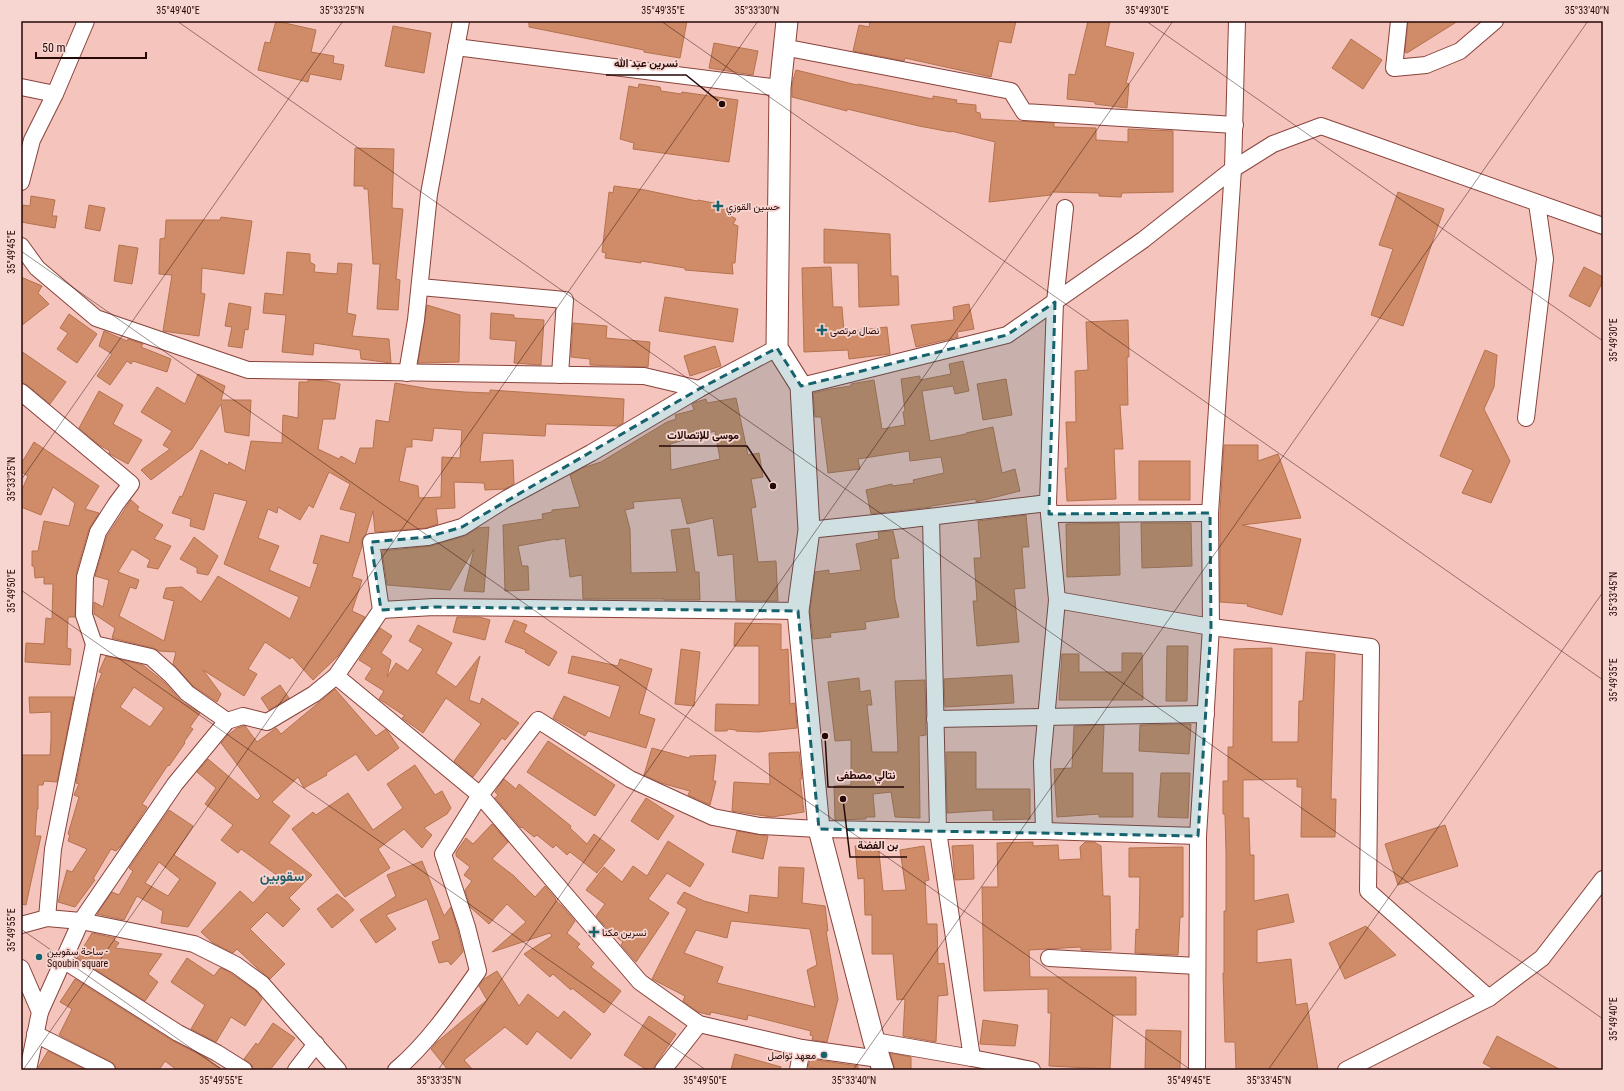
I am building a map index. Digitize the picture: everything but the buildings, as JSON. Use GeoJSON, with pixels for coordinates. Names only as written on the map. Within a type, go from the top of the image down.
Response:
{"type":"FeatureCollection","features":[{"type":"Feature","properties":{"kind":"street"},"geometry":{"type":"LineString","coordinates":[[21,182],[32,140],[55,94],[86,21]]}},
{"type":"Feature","properties":{"kind":"street"},"geometry":{"type":"LineString","coordinates":[[407,373],[416,320],[429,194],[461,21]]}},
{"type":"Feature","properties":{"kind":"street"},"geometry":{"type":"LineString","coordinates":[[787,21],[783,47],[780,88],[777,348],[801,386],[809,530],[798,611],[819,829],[879,1057]]}},
{"type":"Feature","properties":{"kind":"street"},"geometry":{"type":"LineString","coordinates":[[1197,1070],[1198,836],[1211,627],[1210,513],[1234,169],[1237,21]]}},
{"type":"Feature","properties":{"kind":"street"},"geometry":{"type":"LineString","coordinates":[[1399,21],[1394,68],[1426,65],[1460,51],[1495,21]]}},
{"type":"Feature","properties":{"kind":"street"},"geometry":{"type":"LineString","coordinates":[[456,47],[780,88]]}},
{"type":"Feature","properties":{"kind":"street"},"geometry":{"type":"LineString","coordinates":[[783,47],[1011,91],[1024,112],[1235,125]]}},
{"type":"Feature","properties":{"kind":"street"},"geometry":{"type":"LineString","coordinates":[[21,87],[55,94]]}},
{"type":"Feature","properties":{"kind":"street"},"geometry":{"type":"LineString","coordinates":[[801,386],[1007,335],[1143,240],[1234,169],[1273,144],[1321,126],[1603,226]]}},
{"type":"Feature","properties":{"kind":"street"},"geometry":{"type":"LineString","coordinates":[[1526,418],[1545,259],[1538,203]]}},
{"type":"Feature","properties":{"kind":"street"},"geometry":{"type":"LineString","coordinates":[[1044,831],[1042,762],[1057,600],[1048,508],[1055,302],[1064,208]]}},
{"type":"Feature","properties":{"kind":"street"},"geometry":{"type":"LineString","coordinates":[[21,246],[37,268],[96,318],[248,370],[644,376],[699,389]]}},
{"type":"Feature","properties":{"kind":"street"},"geometry":{"type":"LineString","coordinates":[[420,287],[565,300],[560,375]]}},
{"type":"Feature","properties":{"kind":"street"},"geometry":{"type":"LineString","coordinates":[[26,1065],[40,1012],[81,921],[175,784],[227,721],[243,716],[267,722],[314,694],[336,676],[381,610],[371,542],[428,537],[462,527],[506,499],[591,453],[699,389],[777,348]]}},
{"type":"Feature","properties":{"kind":"street"},"geometry":{"type":"LineString","coordinates":[[21,392],[131,484],[98,532],[85,576],[84,615],[94,644],[53,849],[46,918]]}},
{"type":"Feature","properties":{"kind":"street"},"geometry":{"type":"LineString","coordinates":[[809,530],[931,517],[1048,508],[1210,513]]}},
{"type":"Feature","properties":{"kind":"street"},"geometry":{"type":"LineString","coordinates":[[931,517],[938,831],[972,1058]]}},
{"type":"Feature","properties":{"kind":"street"},"geometry":{"type":"LineString","coordinates":[[1057,600],[1211,627],[1371,647],[1368,891],[1489,998]]}},
{"type":"Feature","properties":{"kind":"street"},"geometry":{"type":"LineString","coordinates":[[381,610],[434,607],[798,611]]}},
{"type":"Feature","properties":{"kind":"street"},"geometry":{"type":"LineString","coordinates":[[94,644],[151,657],[171,675],[187,693],[227,721]]}},
{"type":"Feature","properties":{"kind":"street"},"geometry":{"type":"LineString","coordinates":[[336,676],[480,795],[640,982],[699,1024],[802,1048],[879,1057],[972,1058],[1032,1070]]}},
{"type":"Feature","properties":{"kind":"street"},"geometry":{"type":"LineString","coordinates":[[935,719],[1206,714]]}},
{"type":"Feature","properties":{"kind":"street"},"geometry":{"type":"LineString","coordinates":[[396,1070],[404,1063],[446,1015],[478,971],[467,927],[443,854],[480,795],[538,720],[630,779],[713,817],[760,826],[819,829],[1044,831],[1198,836]]}},
{"type":"Feature","properties":{"kind":"street"},"geometry":{"type":"LineString","coordinates":[[1346,1070],[1489,998],[1542,958],[1603,879]]}},
{"type":"Feature","properties":{"kind":"street"},"geometry":{"type":"LineString","coordinates":[[21,925],[46,918],[81,921],[194,944],[236,965],[262,984],[338,1070]]}},
{"type":"Feature","properties":{"kind":"street"},"geometry":{"type":"LineString","coordinates":[[1049,958],[1197,966]]}},
{"type":"Feature","properties":{"kind":"street"},"geometry":{"type":"LineString","coordinates":[[63,960],[178,1033],[217,1053],[244,1070]]}},
{"type":"Feature","properties":{"kind":"street"},"geometry":{"type":"LineString","coordinates":[[21,968],[40,1012]]}},
{"type":"Feature","properties":{"kind":"street"},"geometry":{"type":"LineString","coordinates":[[663,1070],[699,1024]]}},
{"type":"Feature","properties":{"kind":"street"},"geometry":{"type":"LineString","coordinates":[[35,1034],[107,1070]]}},
{"type":"Feature","properties":{"kind":"street"},"geometry":{"type":"LineString","coordinates":[[296,1070],[316,1044]]}},
{"type":"Feature","properties":{"kind":"street"},"geometry":{"type":"LineString","coordinates":[[798,1070],[802,1048]]}},
{"type":"Feature","properties":{"kind":"highlighted area"},"geometry":{"type":"Polygon","coordinates":[[[1055,302],[1049,514],[1210,513],[1211,627],[1198,836],[819,829],[798,611],[434,607],[381,610],[371,542],[428,537],[462,527],[699,389],[777,348],[801,386],[1007,335],[1055,302]]]}},
{"type":"Feature","properties":{"kind":"place","name":"نسرين عبد الله"},"geometry":{"type":"Point","coordinates":[722,104]}},
{"type":"Feature","properties":{"kind":"place","name":"حسين القوزي"},"geometry":{"type":"Point","coordinates":[718,206]}},
{"type":"Feature","properties":{"kind":"place","name":"نصال مرتصى"},"geometry":{"type":"Point","coordinates":[822,330]}},
{"type":"Feature","properties":{"kind":"place","name":"موسى للإتصالات"},"geometry":{"type":"Point","coordinates":[773,486]}},
{"type":"Feature","properties":{"kind":"place","name":"نتالي مصطفى"},"geometry":{"type":"Point","coordinates":[825,736]}},
{"type":"Feature","properties":{"kind":"place","name":"بن الفضة"},"geometry":{"type":"Point","coordinates":[843,799]}},
{"type":"Feature","properties":{"kind":"place","name":"نسرين مكنا"},"geometry":{"type":"Point","coordinates":[594,932]}},
{"type":"Feature","properties":{"kind":"place","name":"ساحة سقوبين - Sqoubin square"},"geometry":{"type":"Point","coordinates":[39,957]}},
{"type":"Feature","properties":{"kind":"place","name":"معهد تواصل"},"geometry":{"type":"Point","coordinates":[824,1055]}},
{"type":"Feature","properties":{"kind":"district","name":"سقوبين"},"geometry":{"type":"Point","coordinates":[282,876]}}]}
